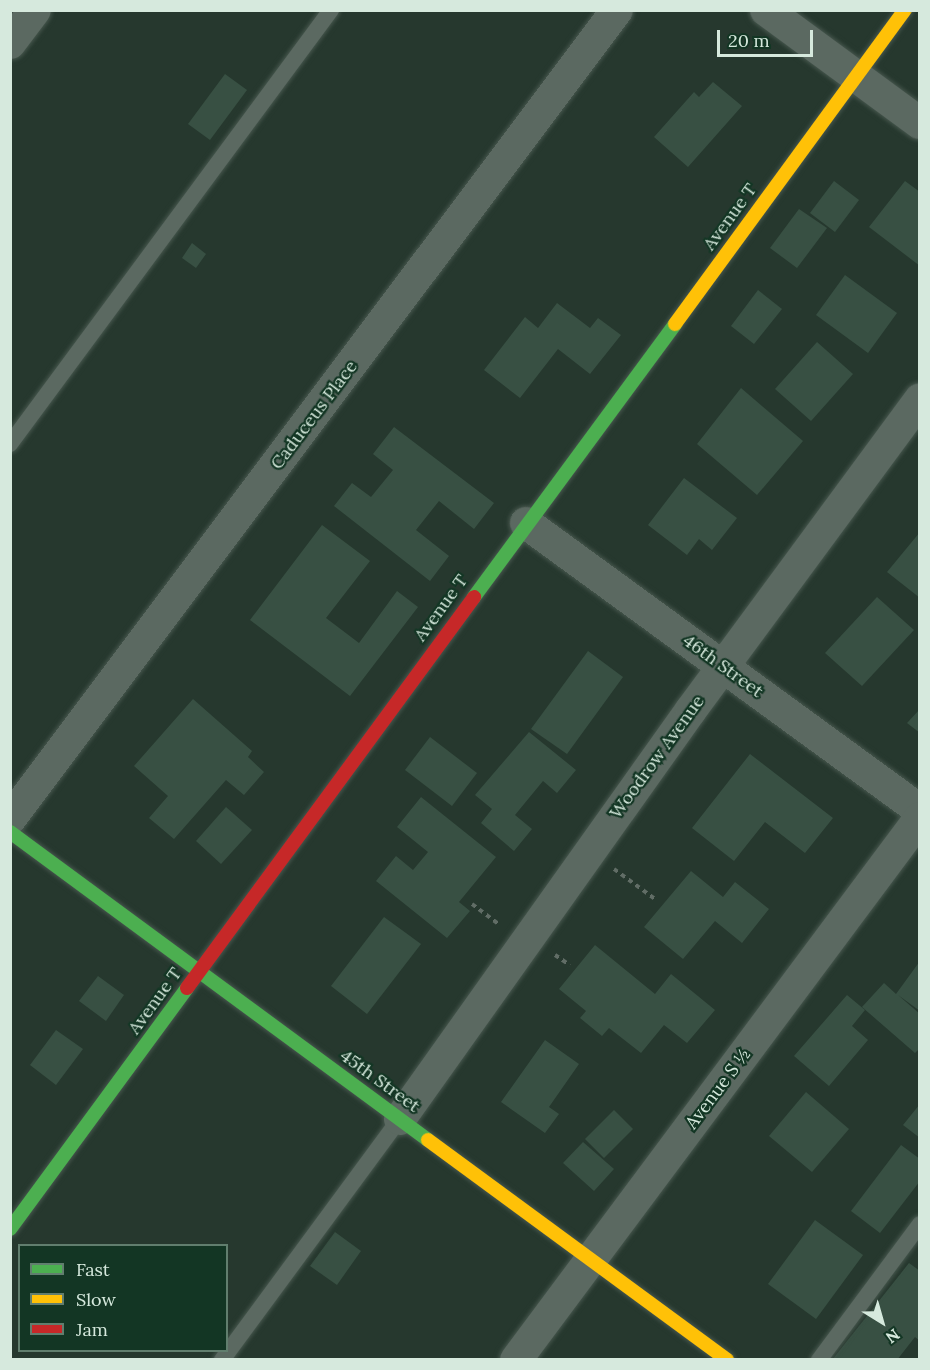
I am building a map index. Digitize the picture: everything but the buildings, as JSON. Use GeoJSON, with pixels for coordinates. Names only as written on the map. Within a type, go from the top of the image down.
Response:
{"type":"FeatureCollection","features":[{"type":"Feature","properties":{"kind":"street"},"geometry":{"type":"LineString","coordinates":[[10,43],[34,10]]}},
{"type":"Feature","properties":{"kind":"street","name":"Caduceus Place"},"geometry":{"type":"LineString","coordinates":[[10,819],[617,10]]}},
{"type":"Feature","properties":{"kind":"street"},"geometry":{"type":"LineString","coordinates":[[766,10],[920,123]]}},
{"type":"Feature","properties":{"kind":"street","name":"Avenue T"},"geometry":{"type":"LineString","coordinates":[[10,1229],[526,523],[905,10]]}},
{"type":"Feature","properties":{"kind":"street","name":"Woodrow Avenue"},"geometry":{"type":"LineString","coordinates":[[400,1119],[723,666],[920,399]]}},
{"type":"Feature","properties":{"kind":"street","name":"46th Street"},"geometry":{"type":"LineString","coordinates":[[526,523],[920,810]]}},
{"type":"Feature","properties":{"kind":"street","name":"Avenue S ½"},"geometry":{"type":"LineString","coordinates":[[516,1359],[920,818]]}},
{"type":"Feature","properties":{"kind":"street","name":"45th Street"},"geometry":{"type":"LineString","coordinates":[[10,832],[727,1359]]}},
{"type":"Feature","properties":{"kind":"lane"},"geometry":{"type":"LineString","coordinates":[[10,444],[331,10]]}},
{"type":"Feature","properties":{"kind":"lane"},"geometry":{"type":"LineString","coordinates":[[228,1351],[400,1119]]}},
{"type":"Feature","properties":{"kind":"lane"},"geometry":{"type":"LineString","coordinates":[[819,1359],[920,1224]]}},
{"type":"Feature","properties":{"kind":"path"},"geometry":{"type":"LineString","coordinates":[[590,852],[655,899]]}},
{"type":"Feature","properties":{"kind":"traffic: fast"},"geometry":{"type":"LineString","coordinates":[[474,597],[675,324]]}},
{"type":"Feature","properties":{"kind":"traffic: fast"},"geometry":{"type":"LineString","coordinates":[[10,832],[428,1140]]}},
{"type":"Feature","properties":{"kind":"traffic: fast"},"geometry":{"type":"LineString","coordinates":[[10,1229],[187,988]]}},
{"type":"Feature","properties":{"kind":"traffic: slow"},"geometry":{"type":"LineString","coordinates":[[675,324],[905,10]]}},
{"type":"Feature","properties":{"kind":"traffic: slow"},"geometry":{"type":"LineString","coordinates":[[428,1140],[727,1360]]}},
{"type":"Feature","properties":{"kind":"traffic: jam"},"geometry":{"type":"LineString","coordinates":[[187,988],[474,597]]}}]}
